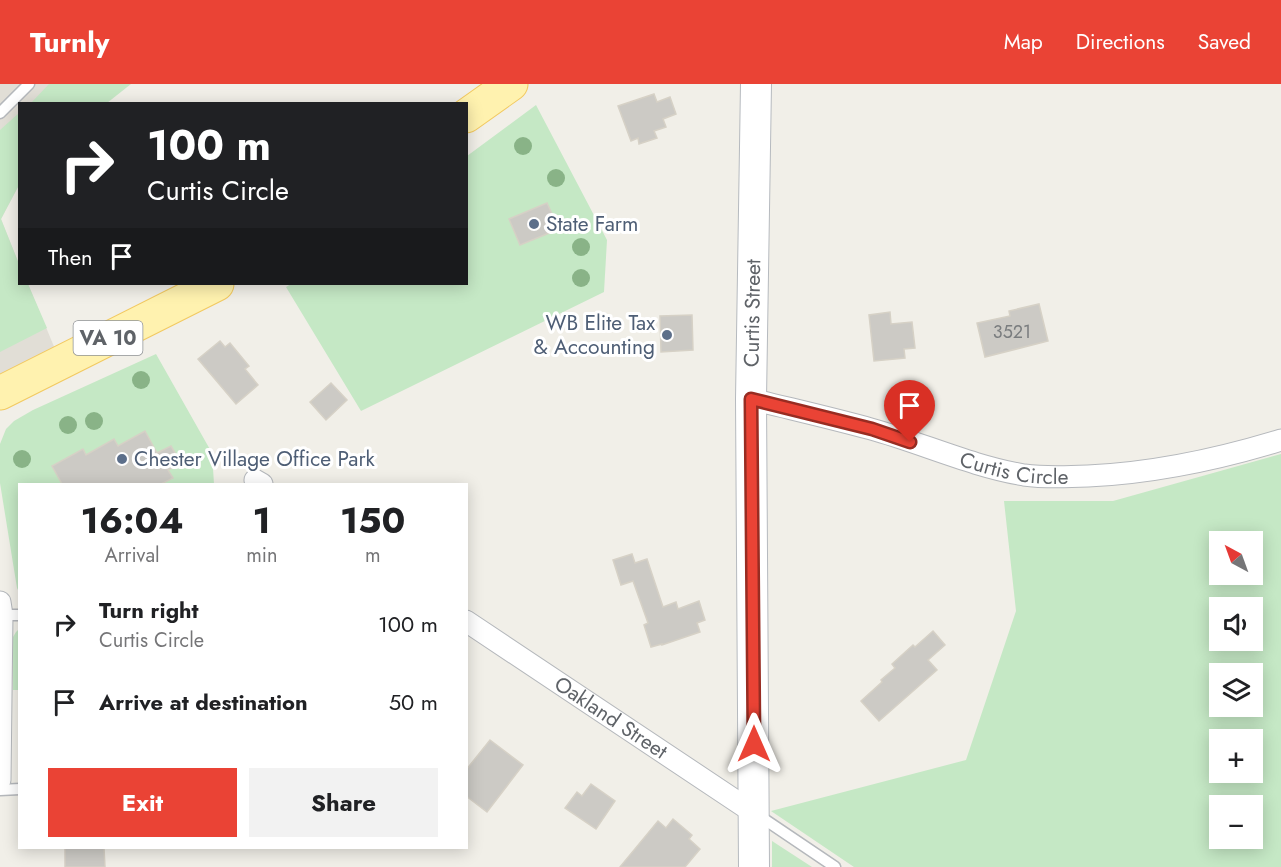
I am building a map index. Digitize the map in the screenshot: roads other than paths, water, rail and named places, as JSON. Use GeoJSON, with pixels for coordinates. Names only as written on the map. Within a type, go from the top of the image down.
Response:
{"type":"FeatureCollection","features":[{"type":"Feature","properties":{"kind":"main road"},"geometry":{"type":"LineString","coordinates":[[468,115],[511,84]]}},
{"type":"Feature","properties":{"kind":"main road","name":"VA 10"},"geometry":{"type":"LineString","coordinates":[[0,393],[215,285]]}},
{"type":"Feature","properties":{"kind":"street","name":"Curtis Street"},"geometry":{"type":"LineString","coordinates":[[754,867],[751,399],[756,84]]}},
{"type":"Feature","properties":{"kind":"street","name":"Curtis Circle"},"geometry":{"type":"LineString","coordinates":[[751,399],[872,429],[966,461],[1025,475],[1066,477],[1117,475],[1178,465],[1281,440]]}},
{"type":"Feature","properties":{"kind":"street"},"geometry":{"type":"LineString","coordinates":[[0,780],[7,611]]}},
{"type":"Feature","properties":{"kind":"street","name":"Oakland Street"},"geometry":{"type":"LineString","coordinates":[[468,622],[754,813]]}},
{"type":"Feature","properties":{"kind":"lane"},"geometry":{"type":"LineString","coordinates":[[0,113],[29,84]]}},
{"type":"Feature","properties":{"kind":"lane"},"geometry":{"type":"LineString","coordinates":[[0,790],[18,789]]}},
{"type":"Feature","properties":{"kind":"lane"},"geometry":{"type":"LineString","coordinates":[[754,813],[835,867]]}},
{"type":"Feature","properties":{"kind":"place","name":"State Farm"},"geometry":{"type":"Point","coordinates":[534,224]}},
{"type":"Feature","properties":{"kind":"place","name":"WB Elite Tax & Accounting"},"geometry":{"type":"Point","coordinates":[667,335]}},
{"type":"Feature","properties":{"kind":"place","name":"Chester Village Office Park"},"geometry":{"type":"Point","coordinates":[122,459]}}]}
